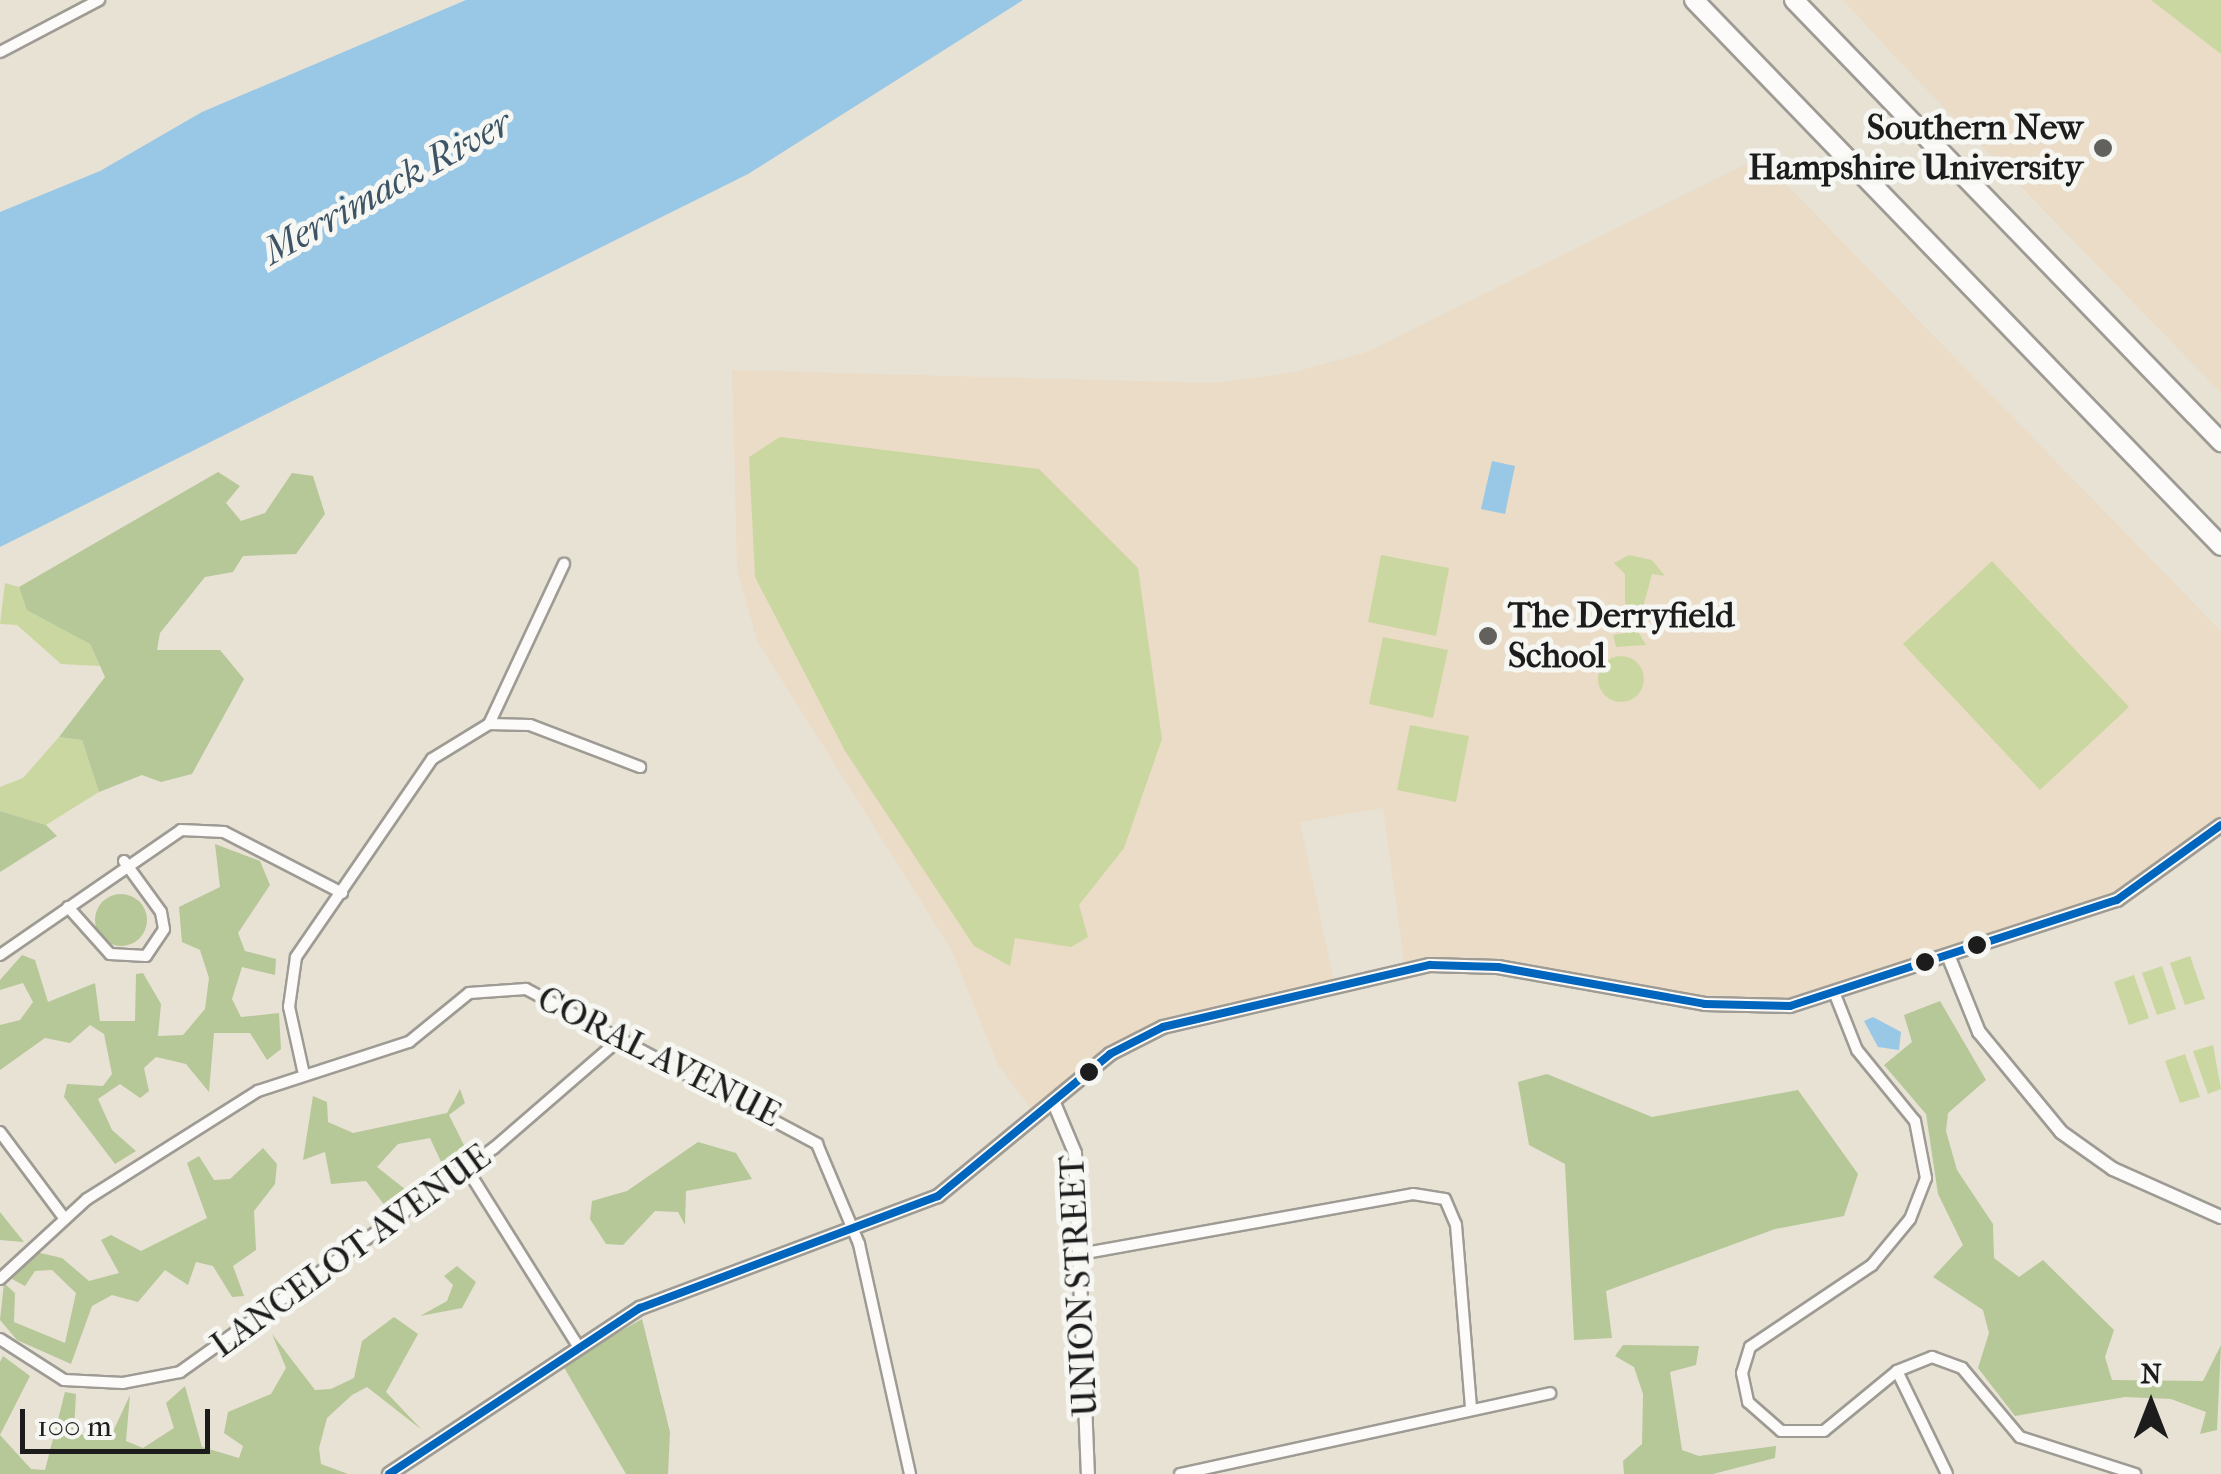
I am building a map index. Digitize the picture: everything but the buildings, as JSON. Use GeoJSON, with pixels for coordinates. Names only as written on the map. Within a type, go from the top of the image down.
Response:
{"type":"FeatureCollection","features":[{"type":"Feature","properties":{"kind":"highway"},"geometry":{"type":"LineString","coordinates":[[1694,0],[2221,546]]}},
{"type":"Feature","properties":{"kind":"highway"},"geometry":{"type":"LineString","coordinates":[[1794,0],[2221,442]]}},
{"type":"Feature","properties":{"kind":"street"},"geometry":{"type":"LineString","coordinates":[[0,52],[99,0]]}},
{"type":"Feature","properties":{"kind":"street"},"geometry":{"type":"LineString","coordinates":[[304,1070],[290,980],[342,893],[432,759],[488,724],[564,564]]}},
{"type":"Feature","properties":{"kind":"street"},"geometry":{"type":"LineString","coordinates":[[488,724],[530,725],[640,767]]}},
{"type":"Feature","properties":{"kind":"street"},"geometry":{"type":"LineString","coordinates":[[389,1474],[576,1344],[665,1296],[851,1230],[965,1180],[1110,1054],[1163,1027],[1418,966],[1498,967],[1742,1008],[1836,996],[2117,900],[2221,825]]}},
{"type":"Feature","properties":{"kind":"street"},"geometry":{"type":"LineString","coordinates":[[0,955],[68,908],[124,861],[166,835],[210,828],[342,893]]}},
{"type":"Feature","properties":{"kind":"street"},"geometry":{"type":"LineString","coordinates":[[68,908],[110,954],[146,956],[164,930],[162,912],[124,861]]}},
{"type":"Feature","properties":{"kind":"street"},"geometry":{"type":"LineString","coordinates":[[1950,960],[1979,1032],[2061,1132],[2114,1168],[2221,1217]]}},
{"type":"Feature","properties":{"kind":"street","name":"CORAL AVENUE"},"geometry":{"type":"LineString","coordinates":[[0,1279],[64,1218],[304,1070],[409,1042],[456,1002],[498,986],[553,1000],[808,1133],[851,1230],[910,1474]]}},
{"type":"Feature","properties":{"kind":"street"},"geometry":{"type":"LineString","coordinates":[[1836,996],[1856,1050],[1914,1121],[1925,1149],[1922,1193],[1872,1265],[1750,1347],[1744,1388],[1768,1424],[1810,1434],[1848,1417],[1897,1370],[1917,1359],[1949,1360],[2020,1437],[2135,1474]]}},
{"type":"Feature","properties":{"kind":"street","name":"LANCELOT AVENUE"},"geometry":{"type":"LineString","coordinates":[[0,1339],[64,1380],[166,1377],[467,1168],[621,1038]]}},
{"type":"Feature","properties":{"kind":"street","name":"UNION STREET"},"geometry":{"type":"LineString","coordinates":[[1054,1104],[1075,1153],[1088,1474]]}},
{"type":"Feature","properties":{"kind":"street"},"geometry":{"type":"LineString","coordinates":[[0,1132],[64,1218]]}},
{"type":"Feature","properties":{"kind":"street"},"geometry":{"type":"LineString","coordinates":[[467,1168],[576,1344]]}},
{"type":"Feature","properties":{"kind":"street"},"geometry":{"type":"LineString","coordinates":[[1080,1254],[1413,1194],[1445,1199],[1456,1226],[1471,1407]]}},
{"type":"Feature","properties":{"kind":"street"},"geometry":{"type":"LineString","coordinates":[[1897,1370],[1947,1474]]}},
{"type":"Feature","properties":{"kind":"street"},"geometry":{"type":"LineString","coordinates":[[1180,1474],[1471,1407],[1550,1393]]}},
{"type":"Feature","properties":{"kind":"shaded area","name":"Southern New Hampshire University"},"geometry":{"type":"Polygon","coordinates":[[[1843,0],[2221,0],[2221,393],[1896,58],[1843,0]]]}},
{"type":"Feature","properties":{"kind":"shaded area","name":"The Derryfield School"},"geometry":{"type":"Polygon","coordinates":[[[1760,157],[2221,631],[2221,825],[2141,888],[1766,1009],[1529,972],[1405,968],[1383,808],[1300,822],[1334,982],[1136,1039],[1038,1118],[998,1065],[951,949],[757,641],[737,569],[732,370],[1216,383],[1295,372],[1367,352],[1760,157]]]}},
{"type":"Feature","properties":{"kind":"green space"},"geometry":{"type":"Polygon","coordinates":[[[2151,0],[2221,0],[2221,54],[2151,0]]]}},
{"type":"Feature","properties":{"kind":"green space"},"geometry":{"type":"Polygon","coordinates":[[[780,437],[1039,469],[1138,568],[1162,739],[1124,848],[1079,905],[1088,937],[1071,947],[1015,938],[1010,966],[974,946],[845,751],[755,577],[749,457],[780,437]]]}},
{"type":"Feature","properties":{"kind":"green space"},"geometry":{"type":"Polygon","coordinates":[[[218,472],[240,486],[226,503],[241,521],[265,513],[292,473],[313,476],[325,514],[296,554],[243,556],[233,572],[205,577],[160,633],[157,650],[220,650],[244,679],[192,774],[161,782],[142,775],[99,792],[82,740],[59,737],[105,677],[90,644],[27,610],[19,587],[218,472]]]}},
{"type":"Feature","properties":{"kind":"green space"},"geometry":{"type":"Polygon","coordinates":[[[1381,555],[1449,568],[1436,636],[1368,622],[1381,555]]]}},
{"type":"Feature","properties":{"kind":"green space"},"geometry":{"type":"Polygon","coordinates":[[[1629,555],[1652,560],[1665,576],[1652,574],[1637,630],[1646,645],[1616,647],[1613,635],[1625,633],[1625,574],[1614,563],[1629,555]]]}},
{"type":"Feature","properties":{"kind":"green space"},"geometry":{"type":"Polygon","coordinates":[[[1992,561],[2129,707],[2040,790],[1903,644],[1992,561]]]}},
{"type":"Feature","properties":{"kind":"green space"},"geometry":{"type":"Polygon","coordinates":[[[5,583],[19,587],[27,609],[90,644],[100,666],[61,664],[17,625],[0,624],[5,583]]]}},
{"type":"Feature","properties":{"kind":"green space"},"geometry":{"type":"Polygon","coordinates":[[[1383,637],[1448,650],[1433,718],[1369,704],[1383,637]]]}},
{"type":"Feature","properties":{"kind":"green space"},"geometry":{"type":"Polygon","coordinates":[[[1621,656],[1637,663],[1644,679],[1637,695],[1621,702],[1605,695],[1598,679],[1605,663],[1621,656]]]}},
{"type":"Feature","properties":{"kind":"green space"},"geometry":{"type":"Polygon","coordinates":[[[1410,725],[1469,736],[1456,802],[1397,790],[1410,725]]]}},
{"type":"Feature","properties":{"kind":"green space"},"geometry":{"type":"Polygon","coordinates":[[[59,737],[82,740],[99,792],[46,825],[0,811],[0,787],[23,778],[59,737]]]}},
{"type":"Feature","properties":{"kind":"green space"},"geometry":{"type":"Polygon","coordinates":[[[0,811],[46,825],[57,836],[0,872],[0,811]]]}},
{"type":"Feature","properties":{"kind":"green space"},"geometry":{"type":"Polygon","coordinates":[[[215,844],[260,861],[270,885],[238,933],[245,951],[276,959],[275,975],[242,967],[232,999],[241,1017],[279,1013],[281,1049],[267,1060],[250,1033],[214,1033],[209,1092],[186,1064],[156,1057],[144,1068],[149,1091],[140,1098],[120,1084],[98,1099],[112,1130],[136,1151],[115,1164],[64,1097],[67,1084],[103,1086],[112,1074],[104,1034],[90,1025],[70,1043],[45,1038],[0,1070],[0,1025],[20,1020],[33,1002],[23,983],[0,990],[0,980],[22,955],[35,960],[48,1002],[95,983],[100,1021],[135,1021],[136,974],[143,973],[161,1004],[158,1036],[183,1035],[205,1009],[209,978],[200,950],[182,942],[179,907],[220,887],[215,844]]]}},
{"type":"Feature","properties":{"kind":"green space"},"geometry":{"type":"Polygon","coordinates":[[[121,894],[139,902],[147,920],[139,938],[121,946],[103,938],[95,920],[103,902],[121,894]]]}},
{"type":"Feature","properties":{"kind":"green space"},"geometry":{"type":"Polygon","coordinates":[[[2190,956],[2205,999],[2185,1005],[2170,963],[2190,956]]]}},
{"type":"Feature","properties":{"kind":"green space"},"geometry":{"type":"Polygon","coordinates":[[[2162,966],[2176,1009],[2157,1015],[2142,973],[2162,966]]]}},
{"type":"Feature","properties":{"kind":"green space"},"geometry":{"type":"Polygon","coordinates":[[[2134,975],[2149,1018],[2129,1025],[2114,982],[2134,975]]]}},
{"type":"Feature","properties":{"kind":"green space"},"geometry":{"type":"Polygon","coordinates":[[[1940,1001],[1986,1080],[1948,1113],[1946,1131],[1957,1170],[1993,1224],[1994,1258],[2019,1277],[2043,1260],[2114,1330],[2105,1357],[2112,1380],[2203,1381],[2221,1345],[2217,1430],[2200,1434],[2206,1412],[2171,1399],[2125,1397],[2015,1416],[1978,1368],[1989,1333],[1983,1310],[1933,1277],[1963,1245],[1938,1194],[1926,1114],[1884,1065],[1912,1042],[1904,1015],[1940,1001]]]}},
{"type":"Feature","properties":{"kind":"green space"},"geometry":{"type":"Polygon","coordinates":[[[2213,1045],[2221,1089],[2208,1094],[2193,1051],[2213,1045]]]}},
{"type":"Feature","properties":{"kind":"green space"},"geometry":{"type":"Polygon","coordinates":[[[2185,1054],[2200,1097],[2180,1103],[2165,1061],[2185,1054]]]}},
{"type":"Feature","properties":{"kind":"green space"},"geometry":{"type":"Polygon","coordinates":[[[1547,1074],[1652,1117],[1798,1090],[1858,1174],[1844,1216],[1775,1229],[1606,1291],[1612,1338],[1574,1340],[1565,1164],[1529,1145],[1518,1082],[1547,1074]]]}},
{"type":"Feature","properties":{"kind":"green space"},"geometry":{"type":"Polygon","coordinates":[[[460,1089],[465,1103],[449,1115],[468,1153],[442,1164],[430,1138],[398,1144],[377,1167],[410,1193],[389,1211],[366,1181],[331,1184],[325,1152],[303,1160],[313,1096],[327,1102],[328,1122],[353,1133],[447,1113],[460,1089]]]}},
{"type":"Feature","properties":{"kind":"green space"},"geometry":{"type":"Polygon","coordinates":[[[698,1142],[736,1153],[752,1179],[686,1191],[685,1225],[678,1212],[655,1211],[623,1245],[606,1244],[590,1219],[592,1201],[627,1191],[698,1142]]]}},
{"type":"Feature","properties":{"kind":"green space"},"geometry":{"type":"Polygon","coordinates":[[[263,1148],[277,1164],[275,1184],[254,1211],[256,1250],[233,1266],[244,1296],[232,1297],[213,1266],[196,1262],[188,1285],[165,1270],[138,1302],[112,1295],[92,1306],[71,1364],[17,1340],[0,1320],[4,1283],[15,1293],[14,1322],[65,1343],[76,1293],[52,1270],[35,1271],[25,1286],[12,1279],[36,1252],[62,1258],[89,1281],[119,1273],[101,1240],[111,1235],[141,1251],[207,1218],[187,1163],[199,1156],[214,1180],[230,1179],[263,1148]]]}},
{"type":"Feature","properties":{"kind":"green space"},"geometry":{"type":"Polygon","coordinates":[[[0,1212],[24,1242],[0,1240],[0,1212]]]}},
{"type":"Feature","properties":{"kind":"green space"},"geometry":{"type":"Polygon","coordinates":[[[457,1266],[476,1282],[462,1308],[420,1316],[447,1301],[453,1285],[444,1276],[457,1266]]]}},
{"type":"Feature","properties":{"kind":"green space"},"geometry":{"type":"Polygon","coordinates":[[[394,1317],[418,1334],[386,1392],[422,1430],[367,1387],[352,1395],[327,1418],[319,1448],[321,1464],[348,1474],[0,1474],[0,1435],[31,1469],[45,1470],[65,1392],[76,1394],[74,1430],[92,1440],[109,1440],[130,1395],[126,1441],[143,1448],[174,1428],[166,1403],[185,1386],[202,1447],[239,1458],[243,1446],[224,1433],[228,1412],[271,1394],[286,1368],[272,1334],[315,1390],[331,1389],[354,1378],[362,1341],[394,1317]]]}},
{"type":"Feature","properties":{"kind":"green space"},"geometry":{"type":"Polygon","coordinates":[[[642,1319],[670,1432],[668,1474],[626,1474],[562,1364],[642,1319]]]}},
{"type":"Feature","properties":{"kind":"green space"},"geometry":{"type":"Polygon","coordinates":[[[1623,1345],[1699,1346],[1696,1365],[1670,1372],[1682,1450],[1699,1456],[1776,1446],[1775,1458],[1713,1474],[1624,1474],[1623,1461],[1642,1444],[1643,1394],[1634,1367],[1615,1356],[1623,1345]]]}},
{"type":"Feature","properties":{"kind":"green space"},"geometry":{"type":"Polygon","coordinates":[[[3,1356],[30,1376],[0,1435],[0,1362],[3,1356]]]}},
{"type":"Feature","properties":{"kind":"water","name":"Merrimack River"},"geometry":{"type":"Polygon","coordinates":[[[466,0],[1023,0],[748,174],[0,547],[0,212],[100,171],[202,112],[466,0]]]}},
{"type":"Feature","properties":{"kind":"water"},"geometry":{"type":"Polygon","coordinates":[[[1492,461],[1515,466],[1505,514],[1481,509],[1492,461]]]}},
{"type":"Feature","properties":{"kind":"water"},"geometry":{"type":"Polygon","coordinates":[[[1873,1017],[1901,1032],[1899,1050],[1878,1047],[1864,1021],[1873,1017]]]}},
{"type":"Feature","properties":{"kind":"transit line"},"geometry":{"type":"LineString","coordinates":[[389,1474],[640,1308],[938,1196],[1110,1054],[1163,1027],[1430,965],[1498,967],[1705,1004],[1790,1006],[2117,900],[2221,825]]}},
{"type":"Feature","properties":{"kind":"place","name":"Southern New Hampshire University"},"geometry":{"type":"Point","coordinates":[2103,148]}},
{"type":"Feature","properties":{"kind":"place","name":"The Derryfield School"},"geometry":{"type":"Point","coordinates":[1488,636]}}]}
